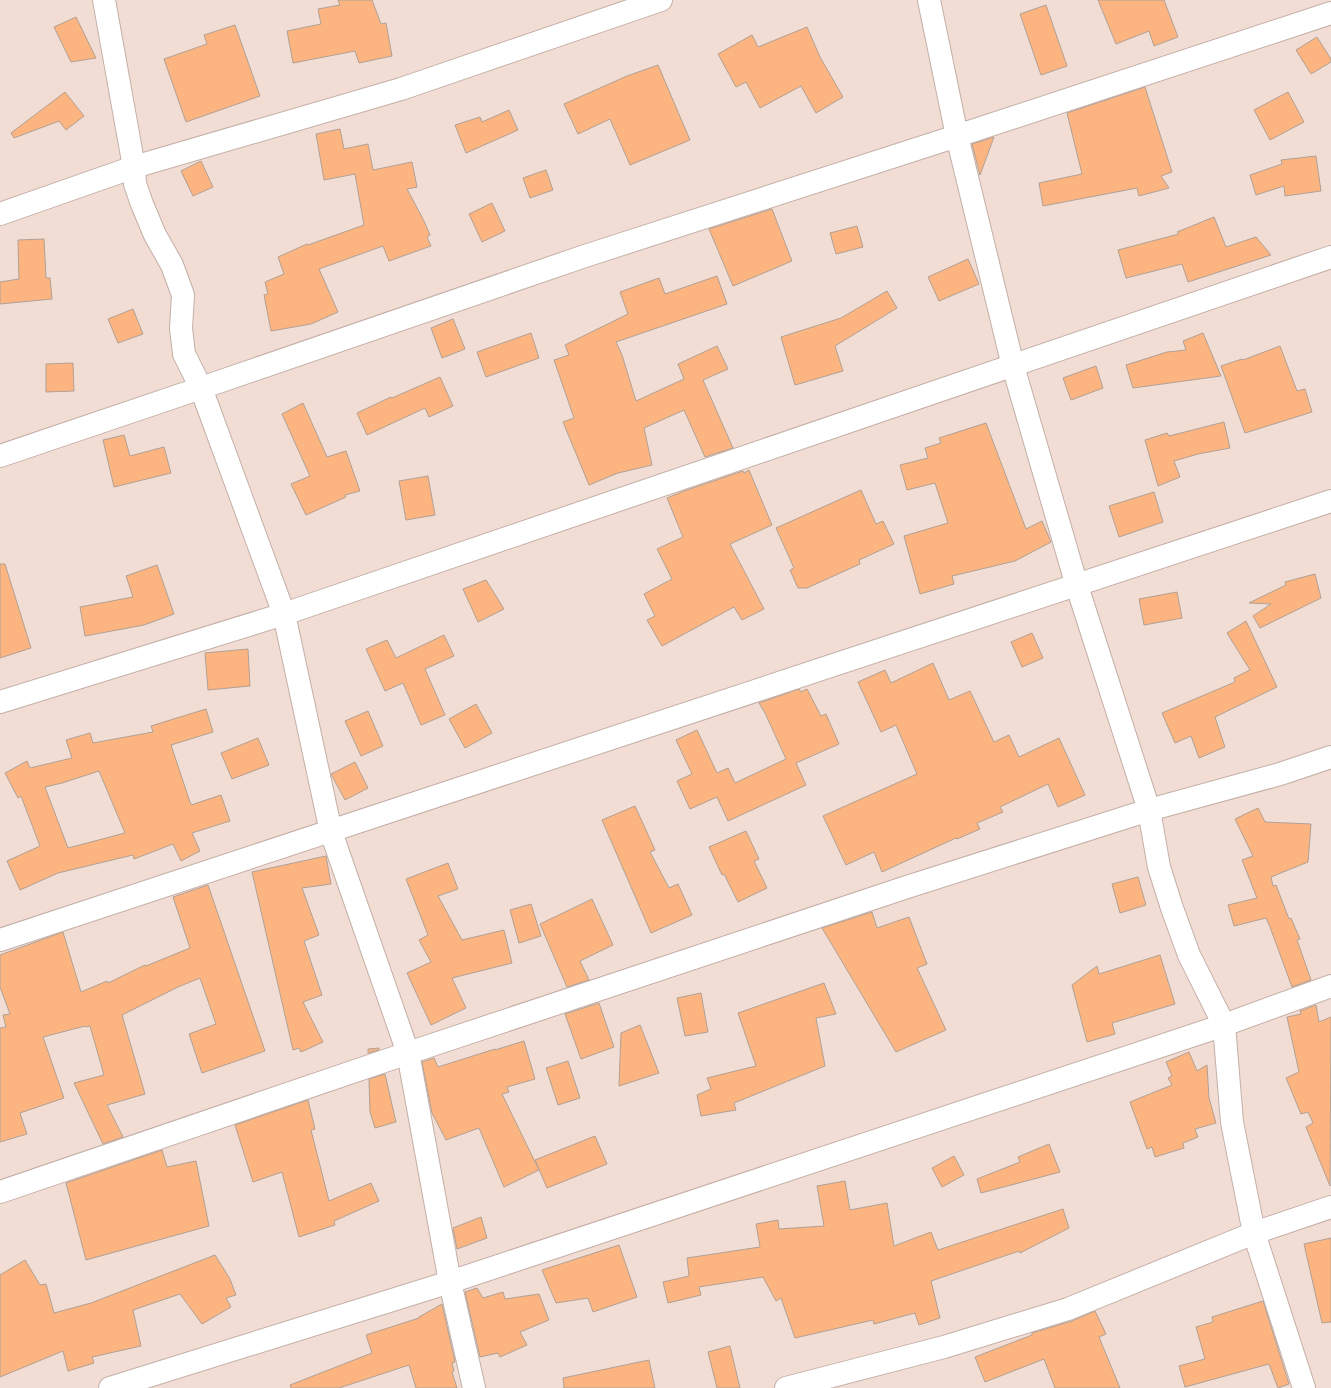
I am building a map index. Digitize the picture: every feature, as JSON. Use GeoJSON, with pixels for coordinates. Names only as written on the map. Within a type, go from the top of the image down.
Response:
{"type":"FeatureCollection","features":[{"type":"Feature","properties":{"kind":"street"},"geometry":{"type":"LineString","coordinates":[[104,0],[134,167],[135,184],[155,235],[172,265],[182,295],[181,328],[184,354],[201,388],[284,614],[331,832],[408,1052],[450,1282],[474,1388]]}},
{"type":"Feature","properties":{"kind":"street"},"geometry":{"type":"LineString","coordinates":[[0,214],[134,167],[401,89],[661,0]]}},
{"type":"Feature","properties":{"kind":"street"},"geometry":{"type":"LineString","coordinates":[[929,0],[957,136],[1013,366],[1077,586],[1149,810],[1159,867],[1172,908],[1189,955],[1224,1025],[1232,1122],[1254,1233],[1304,1388]]}},
{"type":"Feature","properties":{"kind":"street"},"geometry":{"type":"LineString","coordinates":[[0,456],[585,256],[1331,13]]}},
{"type":"Feature","properties":{"kind":"street"},"geometry":{"type":"LineString","coordinates":[[0,702],[284,614],[1331,257]]}},
{"type":"Feature","properties":{"kind":"street"},"geometry":{"type":"LineString","coordinates":[[0,940],[1331,501]]}},
{"type":"Feature","properties":{"kind":"street"},"geometry":{"type":"LineString","coordinates":[[0,1192],[408,1052],[907,887],[1149,810],[1280,774],[1331,758]]}},
{"type":"Feature","properties":{"kind":"street"},"geometry":{"type":"LineString","coordinates":[[110,1388],[450,1282],[1224,1025],[1331,986]]}},
{"type":"Feature","properties":{"kind":"street"},"geometry":{"type":"LineString","coordinates":[[786,1388],[944,1347],[1068,1309],[1254,1233],[1331,1207]]}},
{"type":"Feature","properties":{"kind":"building"},"geometry":{"type":"Polygon","coordinates":[[[338,0],[372,0],[381,24],[386,23],[392,56],[359,63],[355,51],[293,63],[287,31],[321,24],[318,9],[340,5],[338,0]]]}},
{"type":"Feature","properties":{"kind":"building"},"geometry":{"type":"Polygon","coordinates":[[[1098,0],[1164,0],[1178,37],[1154,46],[1149,31],[1116,44],[1098,0]]]}},
{"type":"Feature","properties":{"kind":"building"},"geometry":{"type":"Polygon","coordinates":[[[1046,5],[1067,66],[1041,75],[1020,14],[1046,5]]]}},
{"type":"Feature","properties":{"kind":"building"},"geometry":{"type":"Polygon","coordinates":[[[76,17],[96,58],[71,62],[54,27],[76,17]]]}},
{"type":"Feature","properties":{"kind":"building"},"geometry":{"type":"Polygon","coordinates":[[[235,25],[260,96],[186,122],[164,59],[207,44],[204,35],[235,25]]]}},
{"type":"Feature","properties":{"kind":"building"},"geometry":{"type":"Polygon","coordinates":[[[807,27],[820,57],[843,97],[816,113],[801,86],[760,108],[746,82],[736,87],[718,54],[752,35],[758,47],[807,27]]]}},
{"type":"Feature","properties":{"kind":"building"},"geometry":{"type":"Polygon","coordinates":[[[1317,37],[1331,59],[1331,62],[1311,74],[1296,50],[1317,37]]]}},
{"type":"Feature","properties":{"kind":"building"},"geometry":{"type":"Polygon","coordinates":[[[658,65],[690,140],[630,165],[610,119],[578,134],[564,104],[627,76],[658,65]]]}},
{"type":"Feature","properties":{"kind":"building"},"geometry":{"type":"Polygon","coordinates":[[[1145,87],[1172,172],[1161,176],[1169,188],[1139,196],[1137,188],[1043,206],[1039,183],[1082,174],[1067,113],[1145,87]]]}},
{"type":"Feature","properties":{"kind":"building"},"geometry":{"type":"Polygon","coordinates":[[[65,92],[84,116],[66,130],[59,121],[14,138],[11,133],[65,92]]]}},
{"type":"Feature","properties":{"kind":"building"},"geometry":{"type":"Polygon","coordinates":[[[1288,92],[1304,122],[1270,140],[1254,110],[1288,92]]]}},
{"type":"Feature","properties":{"kind":"building"},"geometry":{"type":"Polygon","coordinates":[[[509,110],[518,130],[466,153],[455,125],[480,117],[482,122],[509,110]]]}},
{"type":"Feature","properties":{"kind":"building"},"geometry":{"type":"Polygon","coordinates":[[[340,129],[344,149],[368,144],[373,170],[412,162],[417,187],[407,189],[430,235],[427,237],[431,246],[389,261],[383,246],[319,269],[338,312],[311,324],[271,331],[264,295],[268,294],[265,282],[284,274],[278,257],[307,244],[308,245],[364,225],[355,174],[324,180],[316,134],[340,129]]]}},
{"type":"Feature","properties":{"kind":"building"},"geometry":{"type":"Polygon","coordinates":[[[994,137],[980,175],[972,144],[994,137]]]}},
{"type":"Feature","properties":{"kind":"building"},"geometry":{"type":"Polygon","coordinates":[[[1316,156],[1321,191],[1285,196],[1284,186],[1256,195],[1250,175],[1282,164],[1281,160],[1316,156]]]}},
{"type":"Feature","properties":{"kind":"building"},"geometry":{"type":"Polygon","coordinates":[[[201,161],[213,187],[193,196],[181,171],[201,161]]]}},
{"type":"Feature","properties":{"kind":"building"},"geometry":{"type":"Polygon","coordinates":[[[546,170],[553,190],[530,198],[523,178],[546,170]]]}},
{"type":"Feature","properties":{"kind":"building"},"geometry":{"type":"Polygon","coordinates":[[[492,203],[505,231],[482,242],[469,214],[492,203]]]}},
{"type":"Feature","properties":{"kind":"building"},"geometry":{"type":"Polygon","coordinates":[[[772,209],[792,261],[733,286],[709,229],[772,209]]]}},
{"type":"Feature","properties":{"kind":"building"},"geometry":{"type":"Polygon","coordinates":[[[1214,217],[1226,247],[1256,237],[1271,255],[1188,282],[1182,264],[1126,278],[1118,250],[1179,234],[1177,232],[1214,217]]]}},
{"type":"Feature","properties":{"kind":"building"},"geometry":{"type":"Polygon","coordinates":[[[857,226],[863,247],[836,254],[830,233],[857,226]]]}},
{"type":"Feature","properties":{"kind":"building"},"geometry":{"type":"Polygon","coordinates":[[[44,239],[46,278],[50,278],[52,299],[0,304],[0,282],[19,279],[18,240],[44,239]]]}},
{"type":"Feature","properties":{"kind":"building"},"geometry":{"type":"Polygon","coordinates":[[[968,259],[979,284],[939,301],[928,277],[968,259]]]}},
{"type":"Feature","properties":{"kind":"building"},"geometry":{"type":"Polygon","coordinates":[[[717,276],[727,304],[616,342],[622,355],[636,401],[684,379],[678,364],[717,346],[728,369],[703,380],[733,448],[705,457],[684,410],[644,428],[652,465],[618,473],[589,485],[563,422],[574,418],[554,360],[569,355],[565,345],[628,314],[620,292],[659,278],[665,294],[717,276]]]}},
{"type":"Feature","properties":{"kind":"building"},"geometry":{"type":"Polygon","coordinates":[[[887,291],[897,308],[835,346],[843,371],[795,385],[781,337],[841,318],[887,291]]]}},
{"type":"Feature","properties":{"kind":"building"},"geometry":{"type":"Polygon","coordinates":[[[133,309],[143,334],[118,343],[108,319],[133,309]]]}},
{"type":"Feature","properties":{"kind":"building"},"geometry":{"type":"Polygon","coordinates":[[[453,319],[465,349],[442,358],[431,328],[453,319]]]}},
{"type":"Feature","properties":{"kind":"building"},"geometry":{"type":"Polygon","coordinates":[[[531,333],[539,358],[486,377],[477,352],[531,333]]]}},
{"type":"Feature","properties":{"kind":"building"},"geometry":{"type":"Polygon","coordinates":[[[1203,333],[1221,376],[1133,388],[1126,365],[1167,352],[1186,350],[1183,341],[1203,333]]]}},
{"type":"Feature","properties":{"kind":"building"},"geometry":{"type":"Polygon","coordinates":[[[1280,346],[1297,391],[1305,389],[1312,412],[1245,433],[1221,366],[1242,359],[1243,360],[1280,346]]]}},
{"type":"Feature","properties":{"kind":"building"},"geometry":{"type":"Polygon","coordinates":[[[73,363],[74,391],[46,392],[46,364],[73,363]]]}},
{"type":"Feature","properties":{"kind":"building"},"geometry":{"type":"Polygon","coordinates":[[[1096,366],[1103,388],[1071,400],[1063,378],[1096,366]]]}},
{"type":"Feature","properties":{"kind":"building"},"geometry":{"type":"Polygon","coordinates":[[[440,377],[453,406],[429,417],[425,408],[367,435],[357,413],[440,377]]]}},
{"type":"Feature","properties":{"kind":"building"},"geometry":{"type":"Polygon","coordinates":[[[303,403],[327,457],[346,451],[360,491],[345,495],[346,497],[306,515],[291,484],[310,476],[282,414],[303,403]]]}},
{"type":"Feature","properties":{"kind":"building"},"geometry":{"type":"Polygon","coordinates":[[[1224,422],[1230,448],[1198,454],[1174,461],[1180,477],[1158,486],[1145,440],[1167,433],[1169,436],[1224,422]]]}},
{"type":"Feature","properties":{"kind":"building"},"geometry":{"type":"Polygon","coordinates":[[[986,423],[1026,529],[1042,521],[1051,542],[1015,561],[952,576],[954,584],[920,594],[904,536],[948,523],[935,483],[907,490],[900,465],[928,458],[925,448],[941,443],[939,438],[986,423]]]}},
{"type":"Feature","properties":{"kind":"building"},"geometry":{"type":"Polygon","coordinates":[[[124,435],[130,456],[164,447],[171,473],[114,487],[103,440],[124,435]]]}},
{"type":"Feature","properties":{"kind":"building"},"geometry":{"type":"Polygon","coordinates":[[[749,470],[772,525],[730,544],[764,609],[742,620],[734,607],[662,646],[647,620],[655,616],[644,594],[672,579],[657,549],[683,537],[667,498],[743,471],[744,473],[749,470]]]}},
{"type":"Feature","properties":{"kind":"building"},"geometry":{"type":"Polygon","coordinates":[[[428,476],[435,515],[406,520],[399,481],[428,476]]]}},
{"type":"Feature","properties":{"kind":"building"},"geometry":{"type":"Polygon","coordinates":[[[861,490],[876,524],[883,521],[894,544],[859,560],[860,564],[807,588],[798,588],[790,570],[794,568],[776,528],[861,490]]]}},
{"type":"Feature","properties":{"kind":"building"},"geometry":{"type":"Polygon","coordinates":[[[1154,492],[1163,522],[1119,537],[1109,506],[1154,492]]]}},
{"type":"Feature","properties":{"kind":"building"},"geometry":{"type":"Polygon","coordinates":[[[0,564],[5,564],[31,648],[0,658],[0,564]]]}},
{"type":"Feature","properties":{"kind":"building"},"geometry":{"type":"Polygon","coordinates":[[[157,565],[174,614],[144,625],[85,636],[80,607],[133,597],[126,576],[157,565]]]}},
{"type":"Feature","properties":{"kind":"building"},"geometry":{"type":"Polygon","coordinates":[[[1315,574],[1321,598],[1260,628],[1253,616],[1271,604],[1249,603],[1286,585],[1285,582],[1315,574]]]}},
{"type":"Feature","properties":{"kind":"building"},"geometry":{"type":"Polygon","coordinates":[[[486,580],[504,609],[478,622],[463,589],[486,580]]]}},
{"type":"Feature","properties":{"kind":"building"},"geometry":{"type":"Polygon","coordinates":[[[1177,592],[1182,618],[1144,625],[1139,599],[1177,592]]]}},
{"type":"Feature","properties":{"kind":"building"},"geometry":{"type":"Polygon","coordinates":[[[1246,621],[1277,687],[1215,717],[1225,747],[1199,758],[1191,736],[1175,743],[1162,713],[1235,682],[1234,678],[1250,670],[1227,633],[1246,621]]]}},
{"type":"Feature","properties":{"kind":"building"},"geometry":{"type":"Polygon","coordinates":[[[1032,633],[1043,658],[1022,667],[1011,642],[1032,633]]]}},
{"type":"Feature","properties":{"kind":"building"},"geometry":{"type":"Polygon","coordinates":[[[444,635],[454,656],[425,669],[445,715],[421,725],[403,683],[385,691],[366,649],[387,640],[396,658],[444,635]]]}},
{"type":"Feature","properties":{"kind":"building"},"geometry":{"type":"Polygon","coordinates":[[[248,649],[250,686],[208,690],[205,653],[248,649]]]}},
{"type":"Feature","properties":{"kind":"building"},"geometry":{"type":"Polygon","coordinates":[[[933,663],[949,700],[970,691],[994,742],[1009,735],[1019,757],[1059,738],[1085,795],[1058,807],[1048,784],[1000,807],[1003,812],[977,823],[980,829],[957,839],[956,838],[882,872],[874,852],[846,865],[823,816],[917,774],[896,725],[881,732],[858,682],[885,670],[891,683],[933,663]]]}},
{"type":"Feature","properties":{"kind":"building"},"geometry":{"type":"Polygon","coordinates":[[[799,689],[801,692],[807,689],[821,716],[826,714],[839,744],[796,763],[806,785],[728,821],[717,797],[690,809],[677,781],[692,774],[676,740],[697,730],[717,773],[728,768],[735,783],[786,759],[759,703],[799,689]]]}},
{"type":"Feature","properties":{"kind":"building"},"geometry":{"type":"Polygon","coordinates":[[[476,704],[492,733],[465,748],[449,719],[476,704]]]}},
{"type":"Feature","properties":{"kind":"building"},"geometry":{"type":"Polygon","coordinates":[[[206,709],[213,732],[171,745],[191,805],[221,795],[230,821],[192,833],[200,851],[181,861],[173,844],[134,859],[133,855],[58,873],[20,890],[7,861],[40,846],[21,796],[18,798],[5,773],[27,761],[30,768],[72,758],[66,740],[90,733],[93,743],[153,732],[151,726],[206,709]],[[99,771],[45,787],[68,848],[125,833],[99,771]]]}},
{"type":"Feature","properties":{"kind":"building"},"geometry":{"type":"Polygon","coordinates":[[[368,711],[383,746],[361,756],[345,721],[368,711]]]}},
{"type":"Feature","properties":{"kind":"building"},"geometry":{"type":"Polygon","coordinates":[[[258,738],[269,765],[232,779],[221,753],[258,738]]]}},
{"type":"Feature","properties":{"kind":"building"},"geometry":{"type":"Polygon","coordinates":[[[355,762],[368,788],[345,800],[331,774],[355,762]]]}},
{"type":"Feature","properties":{"kind":"building"},"geometry":{"type":"Polygon","coordinates":[[[635,806],[655,850],[650,852],[669,888],[678,884],[692,915],[651,933],[602,820],[635,806]]]}},
{"type":"Feature","properties":{"kind":"building"},"geometry":{"type":"Polygon","coordinates":[[[1258,808],[1265,822],[1311,824],[1308,862],[1271,877],[1273,886],[1276,885],[1289,919],[1291,918],[1300,939],[1297,940],[1311,980],[1292,987],[1266,918],[1234,926],[1228,905],[1257,898],[1242,860],[1253,856],[1235,819],[1258,808]]]}},
{"type":"Feature","properties":{"kind":"building"},"geometry":{"type":"Polygon","coordinates":[[[746,831],[759,859],[754,861],[767,888],[738,902],[724,874],[722,875],[709,847],[746,831]]]}},
{"type":"Feature","properties":{"kind":"building"},"geometry":{"type":"Polygon","coordinates":[[[326,856],[331,884],[302,888],[319,935],[304,941],[322,995],[303,1002],[323,1042],[301,1052],[299,1048],[293,1050],[252,872],[326,856]]]}},
{"type":"Feature","properties":{"kind":"building"},"geometry":{"type":"Polygon","coordinates":[[[448,863],[458,889],[438,896],[462,940],[504,930],[512,963],[452,978],[466,1008],[431,1025],[407,973],[431,962],[419,940],[428,935],[406,879],[448,863]]]}},
{"type":"Feature","properties":{"kind":"building"},"geometry":{"type":"Polygon","coordinates":[[[1138,877],[1146,905],[1120,913],[1112,884],[1138,877]]]}},
{"type":"Feature","properties":{"kind":"building"},"geometry":{"type":"Polygon","coordinates":[[[208,885],[265,1051],[202,1073],[189,1034],[216,1024],[200,978],[178,987],[122,1015],[145,1094],[107,1105],[123,1137],[103,1144],[74,1083],[104,1075],[90,1026],[85,1026],[43,1037],[64,1098],[20,1113],[27,1134],[0,1142],[0,1028],[6,1027],[3,1015],[10,1014],[0,987],[0,955],[63,932],[81,992],[107,981],[108,983],[145,965],[146,966],[190,948],[173,897],[208,885]]]}},
{"type":"Feature","properties":{"kind":"building"},"geometry":{"type":"Polygon","coordinates":[[[592,899],[613,945],[580,961],[589,980],[567,987],[540,924],[592,899]]]}},
{"type":"Feature","properties":{"kind":"building"},"geometry":{"type":"Polygon","coordinates":[[[531,904],[541,936],[519,943],[510,910],[531,904]]]}},
{"type":"Feature","properties":{"kind":"building"},"geometry":{"type":"Polygon","coordinates":[[[872,912],[877,928],[909,917],[927,964],[917,968],[946,1030],[896,1052],[822,928],[872,912]]]}},
{"type":"Feature","properties":{"kind":"building"},"geometry":{"type":"Polygon","coordinates":[[[1160,955],[1175,1004],[1112,1023],[1115,1034],[1087,1042],[1072,985],[1097,966],[1099,974],[1160,955]]]}},
{"type":"Feature","properties":{"kind":"building"},"geometry":{"type":"Polygon","coordinates":[[[824,983],[836,1014],[816,1018],[825,1066],[734,1103],[736,1110],[701,1116],[697,1095],[711,1089],[707,1078],[756,1066],[738,1013],[824,983]]]}},
{"type":"Feature","properties":{"kind":"building"},"geometry":{"type":"Polygon","coordinates":[[[701,993],[708,1032],[685,1036],[677,998],[701,993]]]}},
{"type":"Feature","properties":{"kind":"building"},"geometry":{"type":"Polygon","coordinates":[[[599,1003],[614,1047],[581,1059],[565,1014],[599,1003]]]}},
{"type":"Feature","properties":{"kind":"building"},"geometry":{"type":"Polygon","coordinates":[[[1316,1005],[1319,1022],[1331,1017],[1330,1186],[1306,1127],[1313,1123],[1308,1112],[1301,1114],[1286,1078],[1299,1072],[1287,1017],[1301,1014],[1300,1011],[1316,1005]]]}},
{"type":"Feature","properties":{"kind":"building"},"geometry":{"type":"Polygon","coordinates":[[[640,1025],[659,1073],[619,1086],[621,1033],[640,1025]]]}},
{"type":"Feature","properties":{"kind":"building"},"geometry":{"type":"Polygon","coordinates":[[[524,1041],[535,1079],[507,1087],[509,1092],[502,1094],[539,1170],[504,1187],[479,1128],[446,1140],[432,1113],[422,1062],[434,1058],[438,1067],[524,1041]]]}},
{"type":"Feature","properties":{"kind":"building"},"geometry":{"type":"Polygon","coordinates":[[[379,1048],[379,1050],[368,1053],[368,1049],[379,1048]]]}},
{"type":"Feature","properties":{"kind":"building"},"geometry":{"type":"Polygon","coordinates":[[[1189,1052],[1197,1071],[1207,1065],[1209,1098],[1216,1123],[1195,1129],[1198,1137],[1183,1143],[1184,1148],[1155,1157],[1152,1147],[1147,1149],[1130,1102],[1172,1085],[1168,1078],[1172,1076],[1166,1062],[1189,1052]]]}},
{"type":"Feature","properties":{"kind":"building"},"geometry":{"type":"Polygon","coordinates":[[[568,1061],[580,1098],[558,1105],[546,1068],[568,1061]]]}},
{"type":"Feature","properties":{"kind":"building"},"geometry":{"type":"Polygon","coordinates":[[[385,1074],[396,1122],[375,1128],[370,1112],[369,1079],[385,1074]]]}},
{"type":"Feature","properties":{"kind":"building"},"geometry":{"type":"Polygon","coordinates":[[[308,1100],[315,1129],[311,1130],[329,1201],[371,1183],[379,1201],[334,1221],[335,1225],[299,1237],[282,1172],[253,1182],[235,1125],[308,1100]]]}},
{"type":"Feature","properties":{"kind":"building"},"geometry":{"type":"Polygon","coordinates":[[[595,1136],[607,1164],[547,1188],[535,1160],[595,1136]]]}},
{"type":"Feature","properties":{"kind":"building"},"geometry":{"type":"Polygon","coordinates":[[[1049,1144],[1060,1172],[981,1193],[977,1179],[1020,1162],[1018,1157],[1049,1144]]]}},
{"type":"Feature","properties":{"kind":"building"},"geometry":{"type":"Polygon","coordinates":[[[162,1150],[167,1167],[196,1161],[209,1226],[86,1260],[66,1183],[162,1150]]]}},
{"type":"Feature","properties":{"kind":"building"},"geometry":{"type":"Polygon","coordinates":[[[954,1156],[964,1175],[942,1187],[932,1168],[954,1156]]]}},
{"type":"Feature","properties":{"kind":"building"},"geometry":{"type":"Polygon","coordinates":[[[845,1181],[850,1210],[887,1203],[894,1246],[931,1232],[938,1250],[1063,1209],[1069,1228],[1020,1253],[1019,1251],[931,1281],[940,1318],[919,1325],[915,1313],[874,1324],[873,1320],[795,1338],[781,1298],[776,1301],[763,1277],[699,1287],[701,1295],[668,1303],[663,1282],[689,1276],[687,1258],[760,1247],[756,1224],[778,1220],[779,1229],[824,1226],[817,1186],[845,1181]]]}},
{"type":"Feature","properties":{"kind":"building"},"geometry":{"type":"Polygon","coordinates":[[[481,1217],[487,1238],[457,1249],[453,1228],[481,1217]]]}},
{"type":"Feature","properties":{"kind":"building"},"geometry":{"type":"Polygon","coordinates":[[[1331,1238],[1331,1322],[1322,1323],[1304,1244],[1331,1238]]]}},
{"type":"Feature","properties":{"kind":"building"},"geometry":{"type":"Polygon","coordinates":[[[619,1245],[637,1297],[593,1312],[588,1298],[556,1303],[542,1270],[619,1245]]]}},
{"type":"Feature","properties":{"kind":"building"},"geometry":{"type":"Polygon","coordinates":[[[215,1255],[230,1279],[236,1295],[226,1298],[231,1307],[202,1324],[180,1294],[133,1310],[141,1346],[92,1357],[94,1363],[68,1371],[63,1351],[0,1377],[0,1275],[25,1260],[40,1285],[46,1284],[54,1313],[91,1303],[215,1255]]]}},
{"type":"Feature","properties":{"kind":"building"},"geometry":{"type":"Polygon","coordinates":[[[477,1288],[483,1298],[503,1292],[505,1299],[539,1294],[549,1320],[520,1332],[527,1345],[500,1357],[498,1353],[480,1357],[465,1292],[477,1288]]]}},
{"type":"Feature","properties":{"kind":"building"},"geometry":{"type":"Polygon","coordinates":[[[1263,1301],[1289,1384],[1278,1388],[1269,1364],[1185,1387],[1179,1366],[1205,1359],[1196,1327],[1213,1322],[1212,1317],[1263,1301]]]}},
{"type":"Feature","properties":{"kind":"building"},"geometry":{"type":"Polygon","coordinates":[[[442,1304],[455,1362],[452,1363],[454,1371],[452,1372],[457,1388],[416,1388],[409,1365],[339,1388],[291,1388],[290,1385],[372,1353],[366,1335],[419,1318],[442,1304]]]}},
{"type":"Feature","properties":{"kind":"building"},"geometry":{"type":"Polygon","coordinates":[[[1095,1311],[1106,1334],[1099,1337],[1120,1388],[1055,1388],[1044,1359],[985,1382],[975,1357],[1032,1335],[1032,1333],[1072,1321],[1095,1311]]]}},
{"type":"Feature","properties":{"kind":"building"},"geometry":{"type":"Polygon","coordinates":[[[730,1346],[740,1388],[717,1388],[708,1352],[730,1346]]]}},
{"type":"Feature","properties":{"kind":"building"},"geometry":{"type":"Polygon","coordinates":[[[649,1360],[655,1388],[564,1388],[563,1378],[649,1360]]]}}]}
